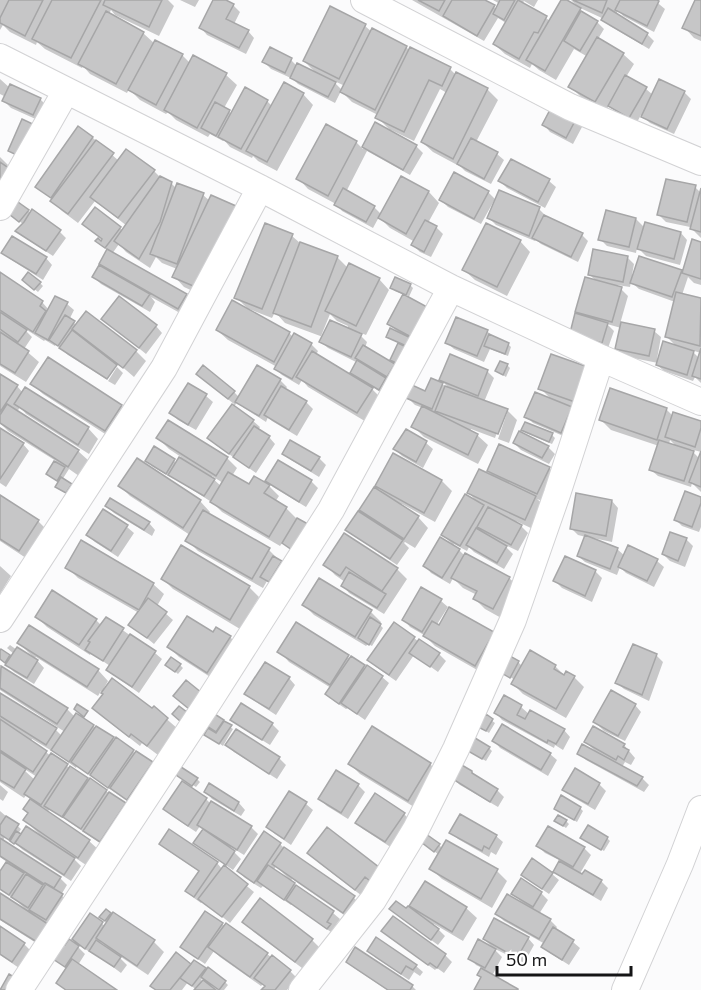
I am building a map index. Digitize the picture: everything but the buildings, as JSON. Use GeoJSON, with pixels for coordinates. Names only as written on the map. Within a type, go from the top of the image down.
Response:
{"type":"FeatureCollection","features":[{"type":"Feature","properties":{"kind":"street"},"geometry":{"type":"LineString","coordinates":[[364,0],[570,107],[701,162]]}},
{"type":"Feature","properties":{"kind":"street"},"geometry":{"type":"LineString","coordinates":[[0,57],[260,188],[451,288],[701,402]]}},
{"type":"Feature","properties":{"kind":"street"},"geometry":{"type":"LineString","coordinates":[[0,207],[66,91]]}},
{"type":"Feature","properties":{"kind":"street"},"geometry":{"type":"LineString","coordinates":[[0,619],[164,368],[260,188]]}},
{"type":"Feature","properties":{"kind":"street"},"geometry":{"type":"LineString","coordinates":[[19,990],[209,702],[331,510],[451,288]]}},
{"type":"Feature","properties":{"kind":"street"},"geometry":{"type":"LineString","coordinates":[[302,990],[373,900],[416,830],[456,749],[513,620],[601,358]]}},
{"type":"Feature","properties":{"kind":"street"},"geometry":{"type":"LineString","coordinates":[[625,990],[680,864],[701,809]]}}]}
